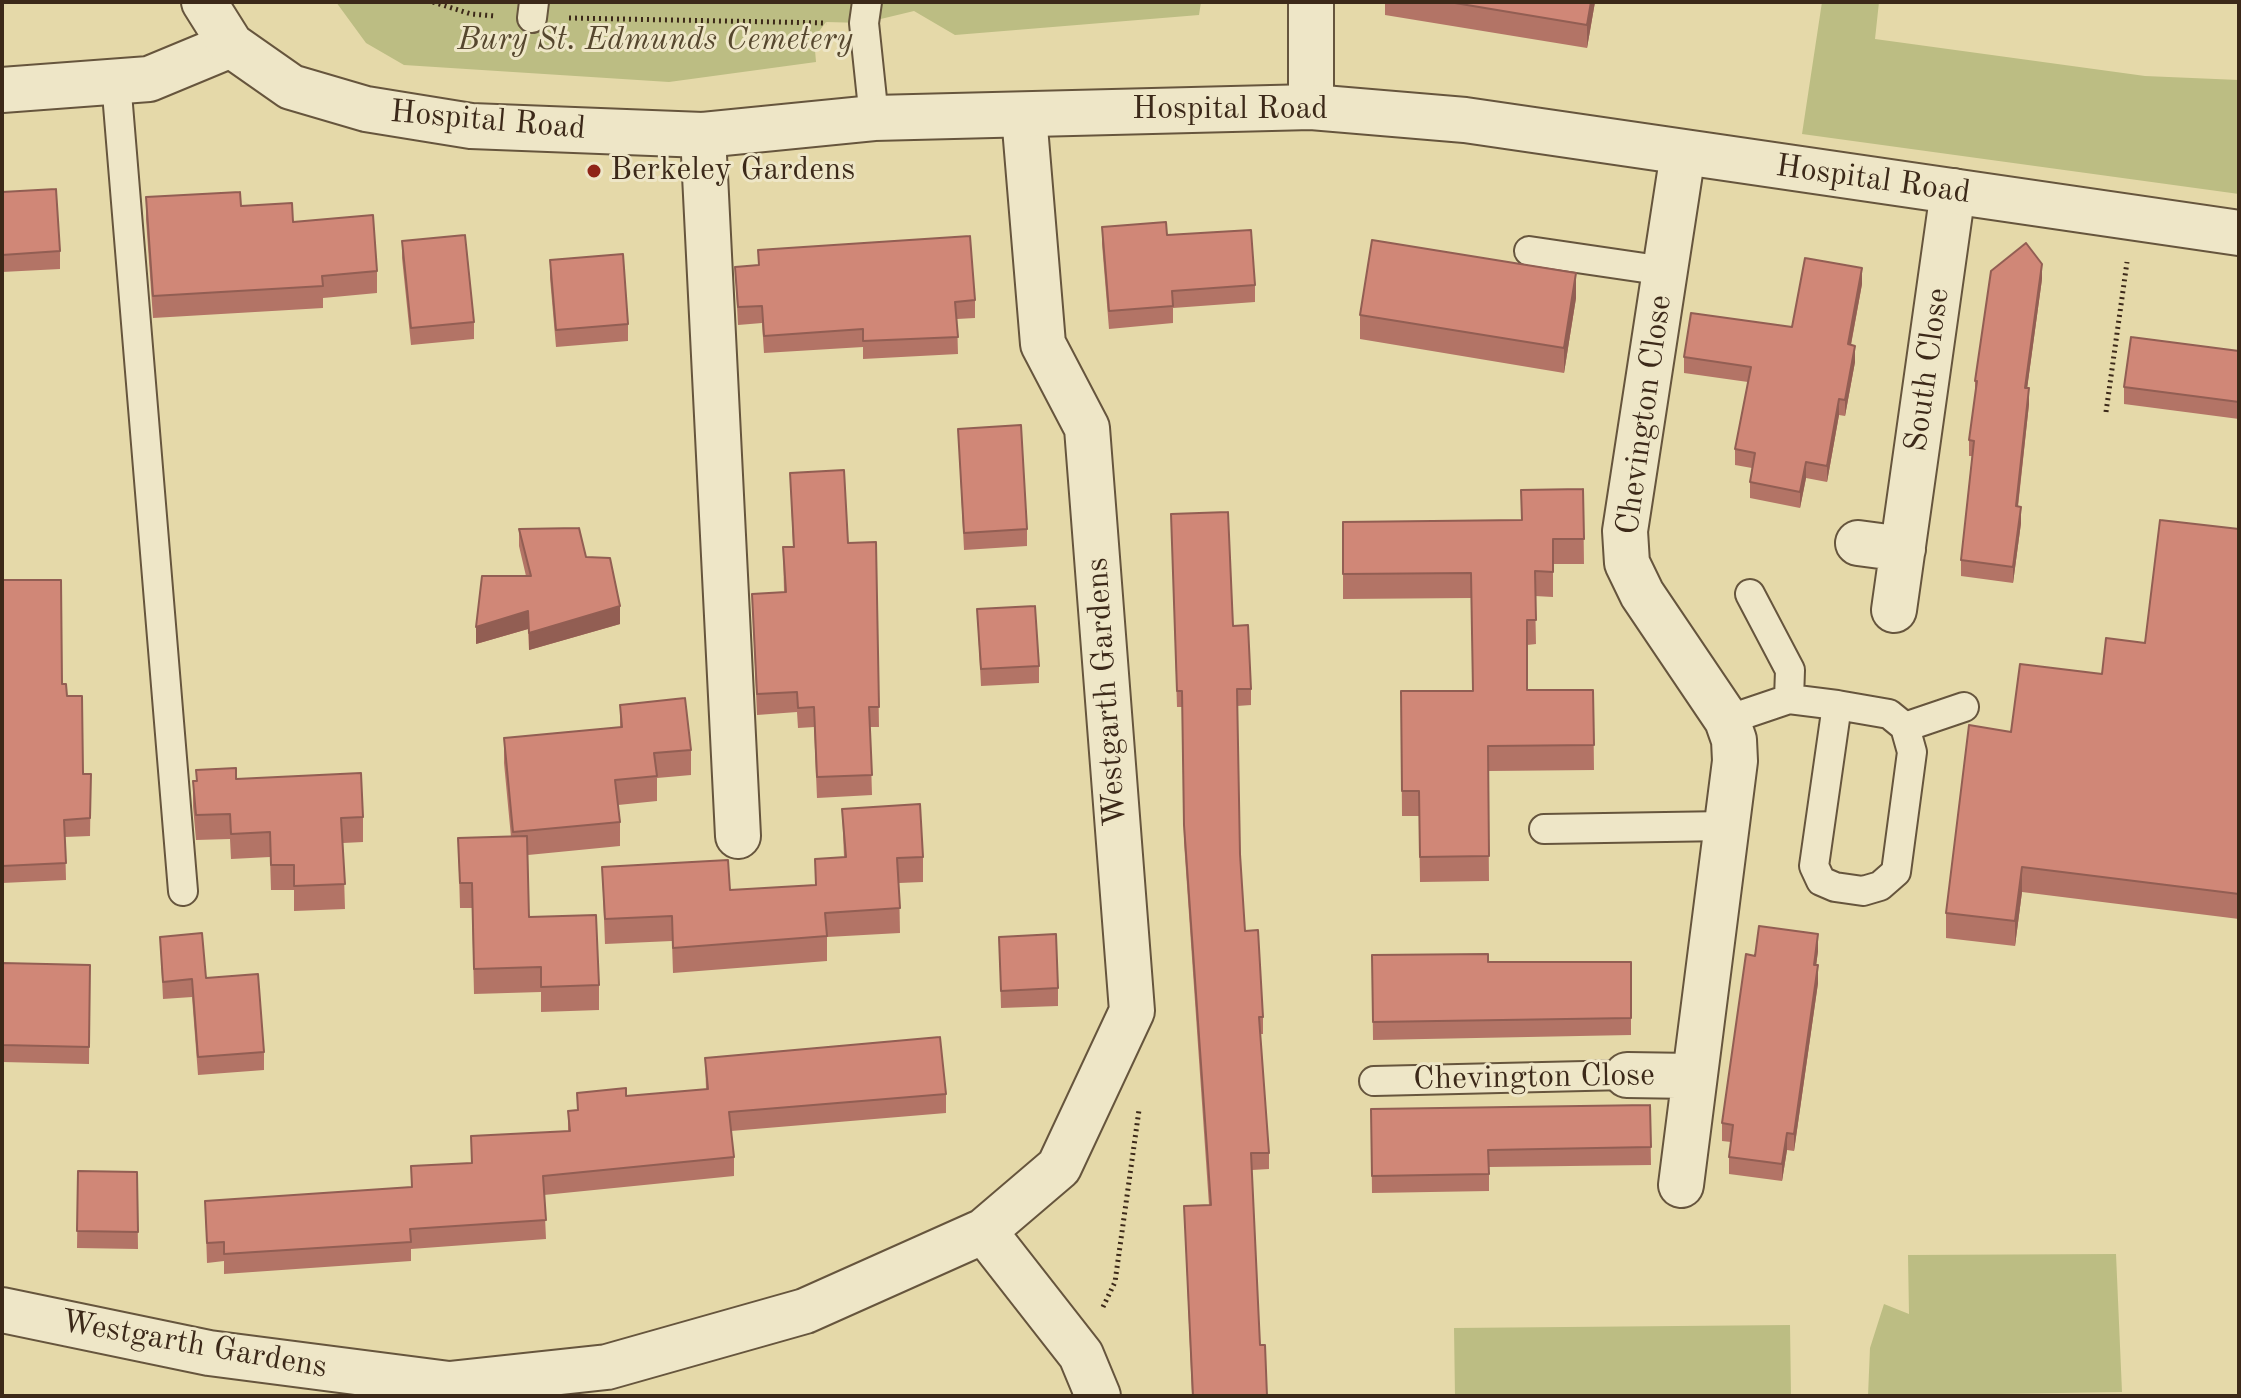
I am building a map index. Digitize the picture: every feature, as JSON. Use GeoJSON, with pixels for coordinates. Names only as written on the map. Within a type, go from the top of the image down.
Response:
{"type":"FeatureCollection","features":[{"type":"Feature","properties":{"kind":"street"},"geometry":{"type":"LineString","coordinates":[[2,90],[149,79],[231,45],[204,2]]}},
{"type":"Feature","properties":{"kind":"street"},"geometry":{"type":"LineString","coordinates":[[1311,2],[1311,107]]}},
{"type":"Feature","properties":{"kind":"street","name":"Hospital Road"},"geometry":{"type":"LineString","coordinates":[[231,45],[291,87],[366,109],[471,126],[703,135],[874,118],[1311,107],[1465,120],[2239,233]]}},
{"type":"Feature","properties":{"kind":"street","name":"Westgarth Gardens"},"geometry":{"type":"LineString","coordinates":[[2,1310],[209,1353],[449,1384],[607,1367],[790,1315],[984,1231],[1059,1167],[1132,1011],[1087,428],[1043,344],[1024,115]]}},
{"type":"Feature","properties":{"kind":"street"},"geometry":{"type":"LineString","coordinates":[[703,135],[738,836]]}},
{"type":"Feature","properties":{"kind":"street","name":"Chevington Close"},"geometry":{"type":"LineString","coordinates":[[1681,1185],[1735,761],[1734,740],[1727,720],[1642,594],[1627,563],[1625,531],[1683,153]]}},
{"type":"Feature","properties":{"kind":"street","name":"South Close"},"geometry":{"type":"LineString","coordinates":[[1894,610],[1953,191]]}},
{"type":"Feature","properties":{"kind":"street"},"geometry":{"type":"LineString","coordinates":[[1858,543],[1903,549]]}},
{"type":"Feature","properties":{"kind":"street","name":"Chevington Close"},"geometry":{"type":"LineString","coordinates":[[1627,1075],[1693,1076]]}},
{"type":"Feature","properties":{"kind":"street"},"geometry":{"type":"LineString","coordinates":[[984,1231],[1081,1355],[1098,1396]]}},
{"type":"Feature","properties":{"kind":"lane"},"geometry":{"type":"LineString","coordinates":[[865,13],[874,118]]}},
{"type":"Feature","properties":{"kind":"lane"},"geometry":{"type":"LineString","coordinates":[[116,81],[183,891]]}},
{"type":"Feature","properties":{"kind":"lane"},"geometry":{"type":"LineString","coordinates":[[1529,251],[1665,271]]}},
{"type":"Feature","properties":{"kind":"lane"},"geometry":{"type":"LineString","coordinates":[[1750,594],[1790,670],[1789,699]]}},
{"type":"Feature","properties":{"kind":"lane"},"geometry":{"type":"LineString","coordinates":[[1727,720],[1789,699],[1837,705],[1889,714],[1905,727],[1912,752],[1896,872],[1880,886],[1863,891],[1835,887],[1821,881],[1814,866],[1837,705]]}},
{"type":"Feature","properties":{"kind":"lane"},"geometry":{"type":"LineString","coordinates":[[1905,727],[1964,707]]}},
{"type":"Feature","properties":{"kind":"lane"},"geometry":{"type":"LineString","coordinates":[[1544,829],[1726,826]]}},
{"type":"Feature","properties":{"kind":"lane","name":"Chevington Close"},"geometry":{"type":"LineString","coordinates":[[1374,1081],[1627,1075]]}},
{"type":"Feature","properties":{"kind":"path"},"geometry":{"type":"LineString","coordinates":[[433,2],[471,14],[533,10],[865,13]]}},
{"type":"Feature","properties":{"kind":"path"},"geometry":{"type":"LineString","coordinates":[[2106,412],[2133,217]]}},
{"type":"Feature","properties":{"kind":"path"},"geometry":{"type":"LineString","coordinates":[[1081,1355],[1115,1282],[1140,1120],[1138,1105]]}},
{"type":"Feature","properties":{"kind":"green space","name":"Bury St. Edmunds Cemetery"},"geometry":{"type":"Polygon","coordinates":[[[336,2],[1201,2],[1199,15],[955,35],[914,11],[864,23],[826,22],[814,38],[816,62],[669,82],[404,65],[366,43],[336,2]]]}},
{"type":"Feature","properties":{"kind":"green space"},"geometry":{"type":"Polygon","coordinates":[[[1822,2],[1879,2],[1875,39],[2145,76],[2239,80],[2239,194],[1802,134],[1822,2]]]}},
{"type":"Feature","properties":{"kind":"green space"},"geometry":{"type":"Polygon","coordinates":[[[2116,1254],[2122,1392],[1868,1396],[1870,1348],[1884,1304],[1909,1314],[1908,1255],[2116,1254]]]}},
{"type":"Feature","properties":{"kind":"green space"},"geometry":{"type":"Polygon","coordinates":[[[1790,1325],[1791,1396],[1455,1396],[1454,1328],[1790,1325]]]}},
{"type":"Feature","properties":{"kind":"building"},"geometry":{"type":"Polygon","coordinates":[[[1449,2],[1591,2],[1587,25],[1449,2]]]}},
{"type":"Feature","properties":{"kind":"building"},"geometry":{"type":"Polygon","coordinates":[[[56,189],[60,251],[2,255],[2,192],[56,189]]]}},
{"type":"Feature","properties":{"kind":"building"},"geometry":{"type":"Polygon","coordinates":[[[240,192],[241,206],[292,203],[293,222],[373,215],[377,271],[322,276],[323,286],[153,296],[146,197],[240,192]]]}},
{"type":"Feature","properties":{"kind":"building"},"geometry":{"type":"Polygon","coordinates":[[[1166,222],[1167,235],[1251,230],[1255,285],[1172,291],[1173,306],[1109,311],[1102,227],[1166,222]]]}},
{"type":"Feature","properties":{"kind":"building"},"geometry":{"type":"Polygon","coordinates":[[[465,235],[474,322],[411,328],[402,241],[465,235]]]}},
{"type":"Feature","properties":{"kind":"building"},"geometry":{"type":"Polygon","coordinates":[[[970,236],[975,300],[955,302],[958,337],[863,341],[863,329],[764,336],[762,306],[738,307],[735,267],[759,265],[758,250],[970,236]]]}},
{"type":"Feature","properties":{"kind":"building"},"geometry":{"type":"Polygon","coordinates":[[[1372,240],[1576,273],[1564,348],[1360,315],[1372,240]]]}},
{"type":"Feature","properties":{"kind":"building"},"geometry":{"type":"Polygon","coordinates":[[[2026,243],[2042,264],[2025,388],[2029,388],[2016,506],[2021,507],[2013,567],[1961,560],[1974,441],[1969,440],[1975,381],[1991,271],[2026,243]]]}},
{"type":"Feature","properties":{"kind":"building"},"geometry":{"type":"Polygon","coordinates":[[[623,254],[628,324],[556,330],[550,260],[623,254]]]}},
{"type":"Feature","properties":{"kind":"building"},"geometry":{"type":"Polygon","coordinates":[[[1805,258],[1862,268],[1848,344],[1855,346],[1845,400],[1839,399],[1827,466],[1806,462],[1800,492],[1750,482],[1755,453],[1735,449],[1751,367],[1684,357],[1691,313],[1792,327],[1805,258]]]}},
{"type":"Feature","properties":{"kind":"building"},"geometry":{"type":"Polygon","coordinates":[[[2131,337],[2239,351],[2239,402],[2124,387],[2131,337]]]}},
{"type":"Feature","properties":{"kind":"building"},"geometry":{"type":"Polygon","coordinates":[[[1021,425],[1027,529],[964,533],[958,429],[1021,425]]]}},
{"type":"Feature","properties":{"kind":"building"},"geometry":{"type":"Polygon","coordinates":[[[844,470],[848,543],[876,542],[879,707],[869,707],[872,775],[817,777],[814,707],[798,708],[797,692],[757,694],[752,594],[786,592],[783,547],[794,547],[790,473],[844,470]]]}},
{"type":"Feature","properties":{"kind":"building"},"geometry":{"type":"Polygon","coordinates":[[[1583,489],[1584,539],[1553,539],[1553,572],[1535,571],[1536,620],[1527,620],[1527,690],[1593,690],[1594,745],[1488,746],[1489,856],[1420,857],[1419,791],[1402,791],[1401,691],[1473,691],[1471,573],[1343,574],[1343,522],[1522,520],[1521,490],[1583,489]]]}},
{"type":"Feature","properties":{"kind":"building"},"geometry":{"type":"Polygon","coordinates":[[[1228,512],[1233,626],[1248,625],[1251,689],[1237,689],[1240,854],[1245,931],[1258,930],[1263,1017],[1259,1017],[1269,1153],[1251,1153],[1260,1345],[1265,1345],[1267,1396],[1193,1396],[1184,1206],[1211,1205],[1184,825],[1182,691],[1177,691],[1171,514],[1228,512]]]}},
{"type":"Feature","properties":{"kind":"building"},"geometry":{"type":"Polygon","coordinates":[[[2160,520],[2239,529],[2239,894],[2022,867],[2015,921],[1946,913],[1969,725],[2011,732],[2020,664],[2102,674],[2106,638],[2145,643],[2160,520]]]}},
{"type":"Feature","properties":{"kind":"building"},"geometry":{"type":"Polygon","coordinates":[[[579,528],[586,557],[610,558],[620,606],[529,633],[528,611],[476,627],[482,576],[531,576],[519,529],[579,528]]]}},
{"type":"Feature","properties":{"kind":"building"},"geometry":{"type":"Polygon","coordinates":[[[2,580],[61,580],[62,684],[66,684],[67,696],[82,696],[83,774],[91,774],[90,818],[64,820],[66,863],[2,866],[2,580]]]}},
{"type":"Feature","properties":{"kind":"building"},"geometry":{"type":"Polygon","coordinates":[[[1035,606],[1039,666],[981,669],[977,609],[1035,606]]]}},
{"type":"Feature","properties":{"kind":"building"},"geometry":{"type":"Polygon","coordinates":[[[685,698],[691,750],[654,753],[657,776],[615,780],[620,822],[513,832],[504,738],[622,727],[620,705],[685,698]]]}},
{"type":"Feature","properties":{"kind":"building"},"geometry":{"type":"Polygon","coordinates":[[[236,768],[236,779],[361,773],[363,817],[341,818],[345,884],[294,886],[294,865],[271,865],[270,832],[231,834],[230,814],[196,815],[193,781],[197,781],[196,770],[236,768]]]}},
{"type":"Feature","properties":{"kind":"building"},"geometry":{"type":"Polygon","coordinates":[[[920,804],[923,857],[897,858],[900,908],[825,913],[827,936],[673,948],[672,916],[605,919],[602,867],[728,860],[730,890],[816,885],[815,859],[846,857],[842,809],[920,804]]]}},
{"type":"Feature","properties":{"kind":"building"},"geometry":{"type":"Polygon","coordinates":[[[527,836],[529,917],[596,915],[599,985],[541,987],[541,967],[474,969],[472,883],[460,883],[458,838],[527,836]]]}},
{"type":"Feature","properties":{"kind":"building"},"geometry":{"type":"Polygon","coordinates":[[[1759,926],[1818,934],[1814,965],[1818,965],[1794,1134],[1787,1133],[1782,1164],[1729,1157],[1733,1125],[1722,1123],[1746,954],[1755,956],[1759,926]]]}},
{"type":"Feature","properties":{"kind":"building"},"geometry":{"type":"Polygon","coordinates":[[[202,933],[206,978],[258,974],[264,1052],[198,1057],[192,979],[163,982],[160,937],[202,933]]]}},
{"type":"Feature","properties":{"kind":"building"},"geometry":{"type":"Polygon","coordinates":[[[1056,934],[1058,988],[1001,991],[999,937],[1056,934]]]}},
{"type":"Feature","properties":{"kind":"building"},"geometry":{"type":"Polygon","coordinates":[[[1488,954],[1488,962],[1631,962],[1631,1018],[1373,1022],[1372,955],[1488,954]]]}},
{"type":"Feature","properties":{"kind":"building"},"geometry":{"type":"Polygon","coordinates":[[[2,963],[90,965],[89,1047],[2,1045],[2,963]]]}},
{"type":"Feature","properties":{"kind":"building"},"geometry":{"type":"Polygon","coordinates":[[[940,1037],[946,1094],[729,1112],[734,1157],[543,1176],[546,1220],[410,1229],[411,1242],[224,1254],[224,1242],[207,1243],[205,1201],[412,1187],[411,1166],[472,1163],[471,1136],[570,1131],[568,1111],[578,1110],[577,1093],[626,1088],[626,1096],[708,1089],[705,1058],[940,1037]]]}},
{"type":"Feature","properties":{"kind":"building"},"geometry":{"type":"Polygon","coordinates":[[[1650,1105],[1651,1147],[1488,1150],[1489,1174],[1372,1176],[1371,1109],[1650,1105]]]}},
{"type":"Feature","properties":{"kind":"building"},"geometry":{"type":"Polygon","coordinates":[[[78,1171],[137,1172],[138,1232],[77,1231],[78,1171]]]}},
{"type":"Feature","properties":{"kind":"place","name":"Berkeley Gardens"},"geometry":{"type":"Point","coordinates":[594,171]}}]}
